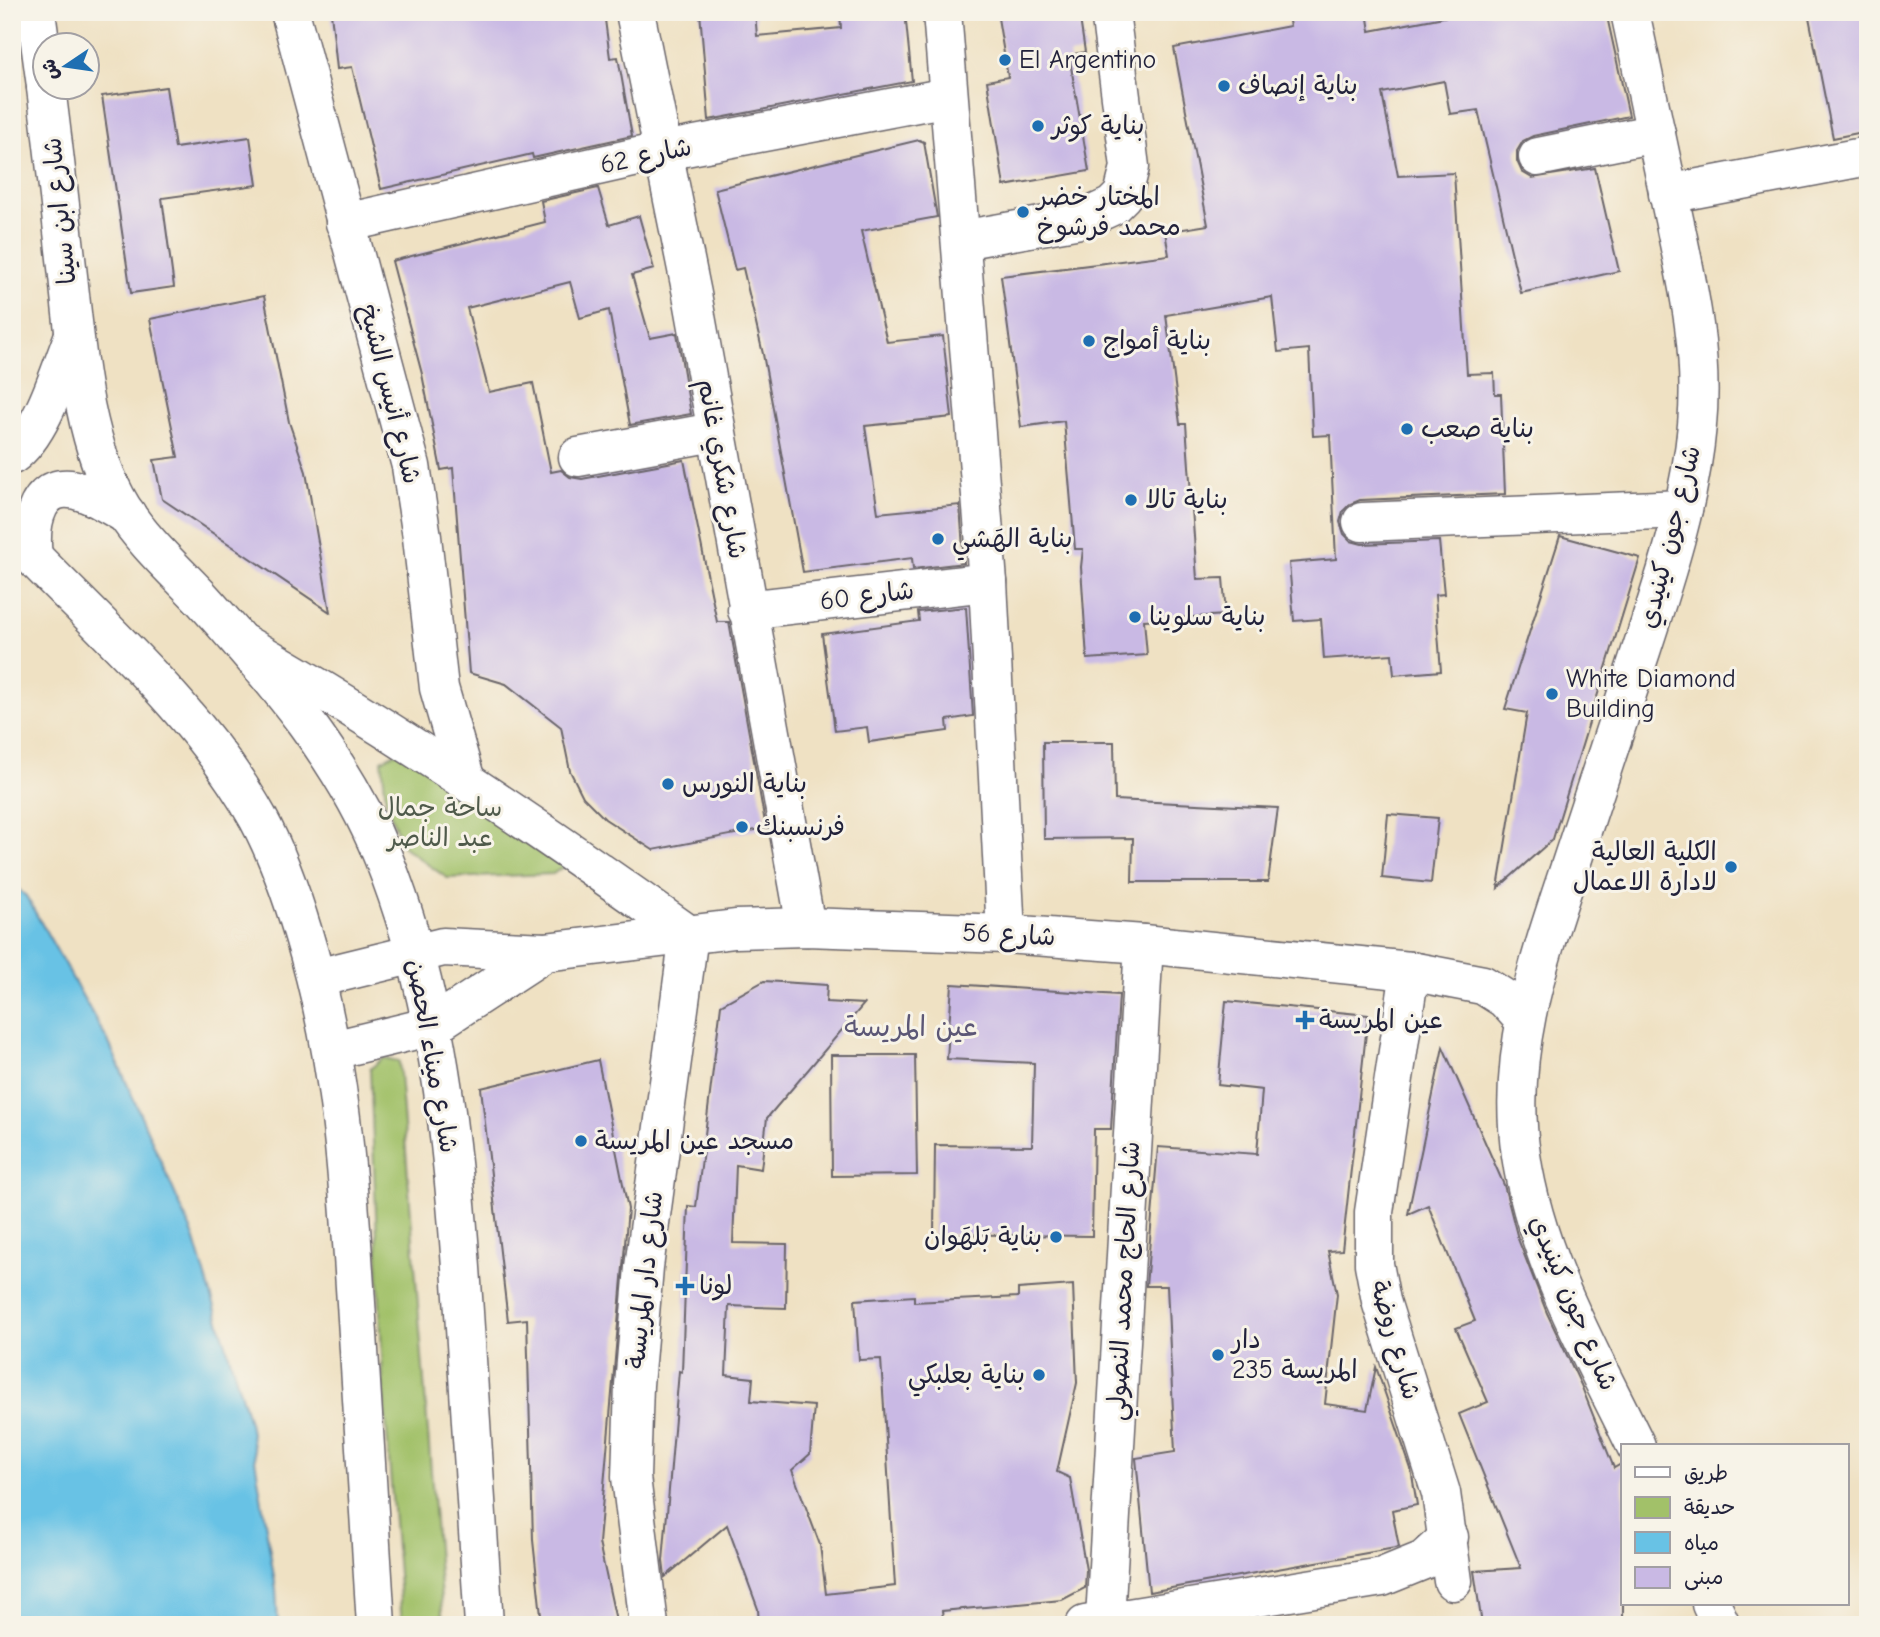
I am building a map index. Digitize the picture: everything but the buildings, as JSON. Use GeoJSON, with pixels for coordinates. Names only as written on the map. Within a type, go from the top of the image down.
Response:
{"type":"FeatureCollection","features":[{"type":"Feature","properties":{"kind":"main road","name":"شارع ابن سينا"},"geometry":{"type":"LineString","coordinates":[[36,12],[39,32]]}},
{"type":"Feature","properties":{"kind":"main road","name":"شارع أنيس الشيخ"},"geometry":{"type":"LineString","coordinates":[[290,12],[411,466],[439,688],[466,781]]}},
{"type":"Feature","properties":{"kind":"main road","name":"شارع شكري غانم"},"geometry":{"type":"LineString","coordinates":[[635,12],[664,151],[806,927]]}},
{"type":"Feature","properties":{"kind":"main road"},"geometry":{"type":"LineString","coordinates":[[942,12],[988,582],[1006,934]]}},
{"type":"Feature","properties":{"kind":"main road"},"geometry":{"type":"LineString","coordinates":[[961,240],[1086,218],[1112,206],[1123,195],[1130,167],[1110,12]]}},
{"type":"Feature","properties":{"kind":"main road","name":"شارع جون كينيدي"},"geometry":{"type":"LineString","coordinates":[[1630,12],[1693,310],[1697,351],[1697,427],[1683,509],[1665,577],[1534,975],[1516,1086],[1517,1124],[1528,1194],[1563,1293],[1635,1444]]}},
{"type":"Feature","properties":{"kind":"main road","name":"شارع 62"},"geometry":{"type":"LineString","coordinates":[[345,223],[664,151],[948,97]]}},
{"type":"Feature","properties":{"kind":"main road","name":"شارع ابن سينا"},"geometry":{"type":"LineString","coordinates":[[48,102],[74,335]]}},
{"type":"Feature","properties":{"kind":"main road"},"geometry":{"type":"LineString","coordinates":[[1538,157],[1656,133]]}},
{"type":"Feature","properties":{"kind":"main road"},"geometry":{"type":"LineString","coordinates":[[1668,194],[1868,156]]}},
{"type":"Feature","properties":{"kind":"main road"},"geometry":{"type":"LineString","coordinates":[[12,456],[23,447],[36,426],[74,335]]}},
{"type":"Feature","properties":{"kind":"main road","name":"شارع ميناء الحصن"},"geometry":{"type":"LineString","coordinates":[[74,335],[98,452],[127,515],[239,641],[314,733],[344,779],[383,857],[416,955],[432,1026],[449,1143],[461,1271],[484,1625]]}},
{"type":"Feature","properties":{"kind":"main road"},"geometry":{"type":"LineString","coordinates":[[578,457],[714,432]]}},
{"type":"Feature","properties":{"kind":"main road"},"geometry":{"type":"LineString","coordinates":[[127,515],[80,490],[68,489],[49,495],[40,501],[22,550],[163,690],[206,740],[235,782],[282,866],[317,978],[333,1050],[346,1144],[376,1625]]}},
{"type":"Feature","properties":{"kind":"main road"},"geometry":{"type":"LineString","coordinates":[[1362,522],[1683,509]]}},
{"type":"Feature","properties":{"kind":"main road","name":"شارع 60"},"geometry":{"type":"LineString","coordinates":[[747,610],[988,582]]}},
{"type":"Feature","properties":{"kind":"main road"},"geometry":{"type":"LineString","coordinates":[[239,641],[327,692],[466,781],[565,846],[689,935]]}},
{"type":"Feature","properties":{"kind":"main road","name":"شارع 56"},"geometry":{"type":"LineString","coordinates":[[317,978],[443,947],[545,952],[734,929],[806,927],[1006,934],[1144,944],[1410,971],[1471,982],[1495,991],[1525,1021]]}},
{"type":"Feature","properties":{"kind":"main road","name":"شارع دار المريسة"},"geometry":{"type":"LineString","coordinates":[[649,1625],[631,1477],[634,1385],[644,1267],[689,935]]}},
{"type":"Feature","properties":{"kind":"main road"},"geometry":{"type":"LineString","coordinates":[[1471,982],[1500,971],[1547,936]]}},
{"type":"Feature","properties":{"kind":"main road","name":"شارع الحاج محمد النصولي"},"geometry":{"type":"LineString","coordinates":[[1095,1622],[1144,944]]}},
{"type":"Feature","properties":{"kind":"main road","name":"شارع 56"},"geometry":{"type":"LineString","coordinates":[[333,1050],[432,1026],[545,952]]}},
{"type":"Feature","properties":{"kind":"main road","name":"شارع روضة"},"geometry":{"type":"LineString","coordinates":[[1410,971],[1374,1212],[1374,1264],[1381,1301],[1441,1493],[1453,1581]]}},
{"type":"Feature","properties":{"kind":"main road"},"geometry":{"type":"LineString","coordinates":[[1095,1622],[1382,1577],[1424,1560],[1449,1537]]}},
{"type":"Feature","properties":{"kind":"main road"},"geometry":{"type":"LineString","coordinates":[[1712,1606],[1721,1625]]}},
{"type":"Feature","properties":{"kind":"green space","name":"ساحة جمال عبد الناصر"},"geometry":{"type":"Polygon","coordinates":[[[401,750],[567,864],[553,874],[447,878],[402,846],[386,801],[382,760],[401,750]]]}},
{"type":"Feature","properties":{"kind":"green space"},"geometry":{"type":"Polygon","coordinates":[[[383,1058],[399,1061],[443,1625],[402,1625],[383,1382],[370,1069],[383,1058]]]}},
{"type":"Feature","properties":{"kind":"water"},"geometry":{"type":"Polygon","coordinates":[[[12,884],[26,896],[110,1045],[194,1237],[249,1422],[276,1589],[278,1625],[12,1625],[12,884]]]}},
{"type":"Feature","properties":{"kind":"place","name":"El Argentino"},"geometry":{"type":"Point","coordinates":[1005,60]}},
{"type":"Feature","properties":{"kind":"place","name":"بناية إنصاف"},"geometry":{"type":"Point","coordinates":[1224,86]}},
{"type":"Feature","properties":{"kind":"place","name":"بناية كوثر"},"geometry":{"type":"Point","coordinates":[1038,126]}},
{"type":"Feature","properties":{"kind":"place","name":"المختار خضر محمد فرشوخ"},"geometry":{"type":"Point","coordinates":[1023,212]}},
{"type":"Feature","properties":{"kind":"place","name":"بناية أمواج"},"geometry":{"type":"Point","coordinates":[1089,341]}},
{"type":"Feature","properties":{"kind":"place","name":"بناية صعب"},"geometry":{"type":"Point","coordinates":[1407,429]}},
{"type":"Feature","properties":{"kind":"place","name":"بناية تالا"},"geometry":{"type":"Point","coordinates":[1131,500]}},
{"type":"Feature","properties":{"kind":"place","name":"بناية الهَشي"},"geometry":{"type":"Point","coordinates":[938,539]}},
{"type":"Feature","properties":{"kind":"place","name":"بناية سلوينا"},"geometry":{"type":"Point","coordinates":[1135,617]}},
{"type":"Feature","properties":{"kind":"place","name":"White Diamond Building"},"geometry":{"type":"Point","coordinates":[1552,694]}},
{"type":"Feature","properties":{"kind":"place","name":"بناية النورس"},"geometry":{"type":"Point","coordinates":[668,784]}},
{"type":"Feature","properties":{"kind":"place","name":"فرنسبنك"},"geometry":{"type":"Point","coordinates":[742,827]}},
{"type":"Feature","properties":{"kind":"place","name":"الكلية العالية لادارة الاعمال"},"geometry":{"type":"Point","coordinates":[1731,867]}},
{"type":"Feature","properties":{"kind":"place","name":"عين المريسة"},"geometry":{"type":"Point","coordinates":[1305,1020]}},
{"type":"Feature","properties":{"kind":"place","name":"مسجد عين المريسة"},"geometry":{"type":"Point","coordinates":[581,1141]}},
{"type":"Feature","properties":{"kind":"place","name":"بناية بَلهَوان"},"geometry":{"type":"Point","coordinates":[1056,1237]}},
{"type":"Feature","properties":{"kind":"place","name":"لونا"},"geometry":{"type":"Point","coordinates":[685,1286]}},
{"type":"Feature","properties":{"kind":"place","name":"دار المريسة 235"},"geometry":{"type":"Point","coordinates":[1218,1355]}},
{"type":"Feature","properties":{"kind":"place","name":"بناية بعلبكي"},"geometry":{"type":"Point","coordinates":[1039,1375]}},
{"type":"Feature","properties":{"kind":"district","name":"عين المريسة"},"geometry":{"type":"Point","coordinates":[911,1027]}}]}
